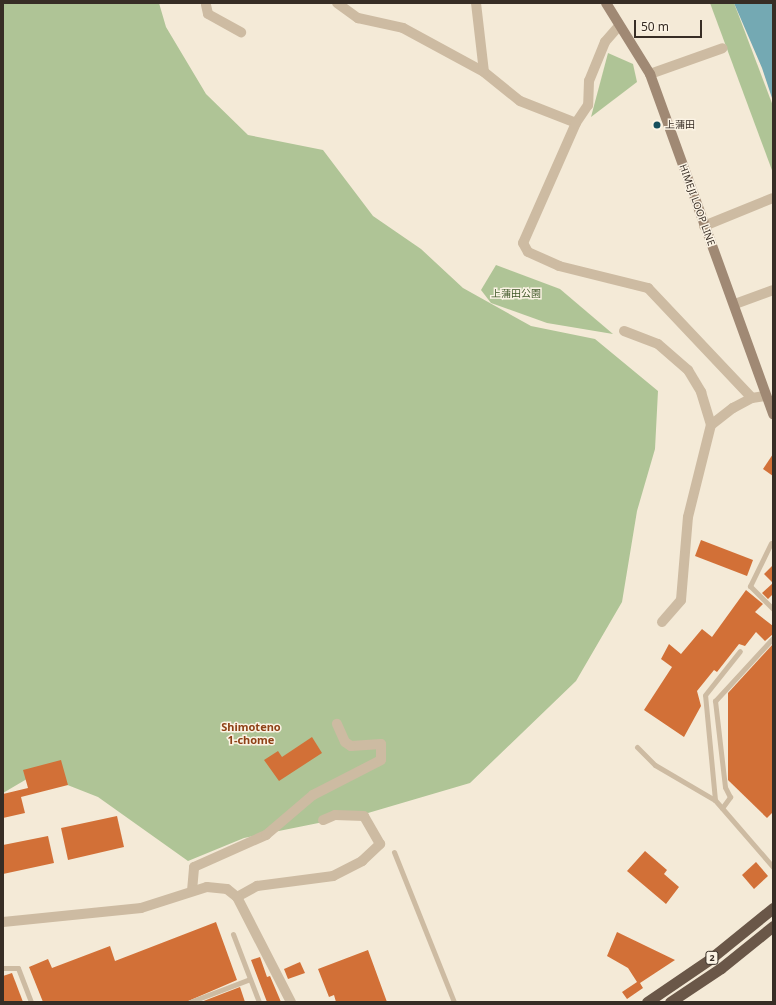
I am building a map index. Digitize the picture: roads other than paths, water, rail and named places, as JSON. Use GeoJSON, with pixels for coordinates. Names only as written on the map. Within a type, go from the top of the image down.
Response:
{"type":"FeatureCollection","features":[{"type":"Feature","properties":{"kind":"highway","name":"2"},"geometry":{"type":"LineString","coordinates":[[648,1002],[710,959],[773,908]]}},
{"type":"Feature","properties":{"kind":"highway","name":"2"},"geometry":{"type":"LineString","coordinates":[[670,1002],[721,968],[773,926]]}},
{"type":"Feature","properties":{"kind":"main road","name":"HIMEJI LOOP LINE"},"geometry":{"type":"LineString","coordinates":[[606,3],[618,27],[634,45],[650,74],[704,226],[735,304],[765,396],[773,414]]}},
{"type":"Feature","properties":{"kind":"street"},"geometry":{"type":"LineString","coordinates":[[337,3],[358,18],[403,28],[484,72],[520,101],[576,123]]}},
{"type":"Feature","properties":{"kind":"street"},"geometry":{"type":"LineString","coordinates":[[476,3],[484,72]]}},
{"type":"Feature","properties":{"kind":"street"},"geometry":{"type":"LineString","coordinates":[[207,4],[208,14],[241,32]]}},
{"type":"Feature","properties":{"kind":"street"},"geometry":{"type":"LineString","coordinates":[[618,27],[605,42],[589,81],[588,105],[576,123],[524,243],[528,252],[558,266],[648,288],[752,398]]}},
{"type":"Feature","properties":{"kind":"street"},"geometry":{"type":"LineString","coordinates":[[650,74],[723,48]]}},
{"type":"Feature","properties":{"kind":"street"},"geometry":{"type":"LineString","coordinates":[[704,226],[773,198]]}},
{"type":"Feature","properties":{"kind":"street"},"geometry":{"type":"LineString","coordinates":[[735,304],[773,290]]}},
{"type":"Feature","properties":{"kind":"street"},"geometry":{"type":"LineString","coordinates":[[624,331],[658,344],[688,370],[701,392],[711,425],[688,517],[681,600],[662,622]]}},
{"type":"Feature","properties":{"kind":"street"},"geometry":{"type":"LineString","coordinates":[[711,425],[752,398],[765,396]]}},
{"type":"Feature","properties":{"kind":"street"},"geometry":{"type":"LineString","coordinates":[[192,891],[194,867],[266,835],[313,795],[381,760],[381,744],[351,746],[345,742],[337,724]]}},
{"type":"Feature","properties":{"kind":"street"},"geometry":{"type":"LineString","coordinates":[[237,897],[256,886],[333,876],[362,862],[380,844],[364,816],[335,815],[323,820]]}},
{"type":"Feature","properties":{"kind":"street"},"geometry":{"type":"LineString","coordinates":[[3,922],[141,908],[207,886],[227,889],[237,897],[291,1002]]}},
{"type":"Feature","properties":{"kind":"lane"},"geometry":{"type":"LineString","coordinates":[[771,543],[750,586],[773,609]]}},
{"type":"Feature","properties":{"kind":"lane"},"geometry":{"type":"LineString","coordinates":[[722,808],[730,797],[725,787],[715,701],[773,638]]}},
{"type":"Feature","properties":{"kind":"lane"},"geometry":{"type":"LineString","coordinates":[[715,800],[705,695],[740,651]]}},
{"type":"Feature","properties":{"kind":"lane"},"geometry":{"type":"LineString","coordinates":[[636,747],[655,765],[715,800],[773,868]]}},
{"type":"Feature","properties":{"kind":"lane"},"geometry":{"type":"LineString","coordinates":[[394,852],[454,1002]]}},
{"type":"Feature","properties":{"kind":"lane"},"geometry":{"type":"LineString","coordinates":[[233,934],[259,1002]]}},
{"type":"Feature","properties":{"kind":"lane"},"geometry":{"type":"LineString","coordinates":[[3,968],[18,968],[31,1002]]}},
{"type":"Feature","properties":{"kind":"lane"},"geometry":{"type":"LineString","coordinates":[[190,1002],[250,979]]}},
{"type":"Feature","properties":{"kind":"water"},"geometry":{"type":"Polygon","coordinates":[[[734,3],[773,3],[773,101],[762,68],[734,3]]]}},
{"type":"Feature","properties":{"kind":"place","name":"上蒲田"},"geometry":{"type":"Point","coordinates":[657,125]}},
{"type":"Feature","properties":{"kind":"district","name":"Shimoteno 1-chome"},"geometry":{"type":"Point","coordinates":[251,734]}},
{"type":"Feature","properties":{"kind":"park label","name":"上蒲田公園"},"geometry":{"type":"Point","coordinates":[516,294]}}]}
